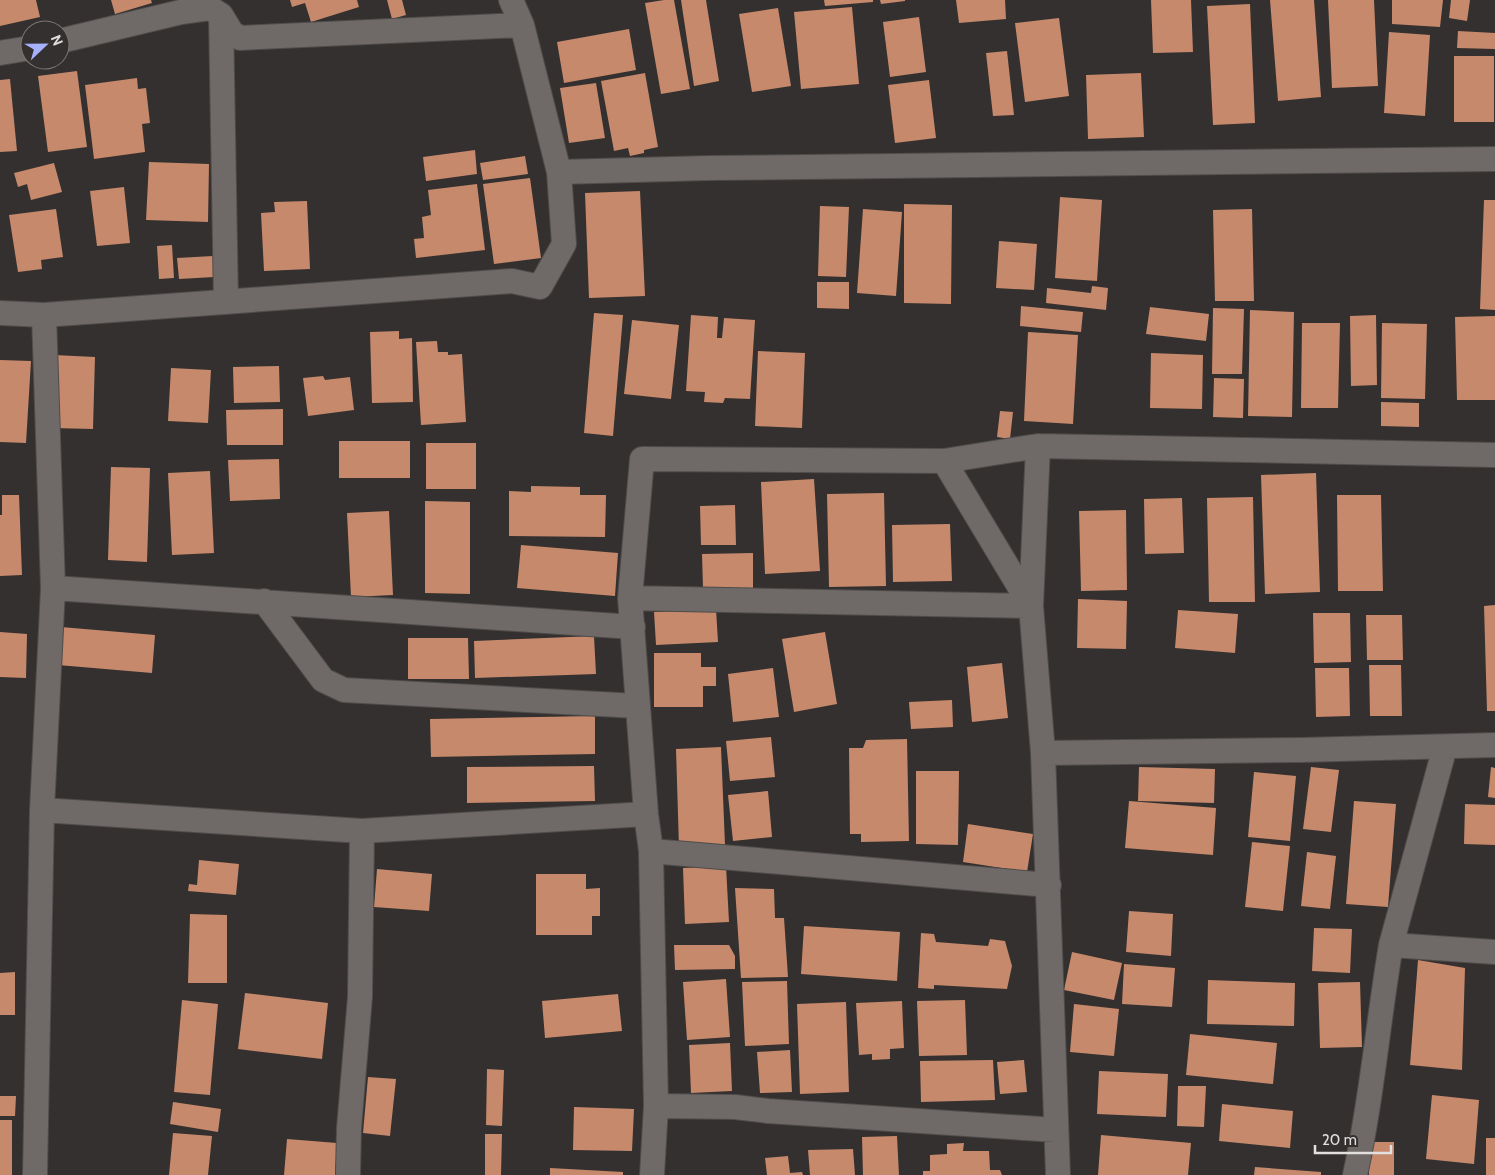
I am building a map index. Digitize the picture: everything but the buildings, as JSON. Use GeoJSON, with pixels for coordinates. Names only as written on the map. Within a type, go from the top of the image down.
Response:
{"type":"FeatureCollection","features":[{"type":"Feature","properties":{"kind":"street"},"geometry":{"type":"LineString","coordinates":[[0,313],[44,315],[512,281],[540,287],[564,244],[558,172],[522,25],[511,0]]}},
{"type":"Feature","properties":{"kind":"street"},"geometry":{"type":"LineString","coordinates":[[219,7],[232,33],[240,38],[522,25]]}},
{"type":"Feature","properties":{"kind":"street"},"geometry":{"type":"LineString","coordinates":[[70,39],[181,12],[219,7]]}},
{"type":"Feature","properties":{"kind":"street"},"geometry":{"type":"LineString","coordinates":[[219,7],[226,302]]}},
{"type":"Feature","properties":{"kind":"street"},"geometry":{"type":"LineString","coordinates":[[0,53],[20,50]]}},
{"type":"Feature","properties":{"kind":"street"},"geometry":{"type":"LineString","coordinates":[[558,172],[710,168],[1495,159]]}},
{"type":"Feature","properties":{"kind":"street"},"geometry":{"type":"LineString","coordinates":[[35,1175],[42,810],[53,588],[44,315]]}},
{"type":"Feature","properties":{"kind":"street"},"geometry":{"type":"LineString","coordinates":[[652,1175],[656,1106],[652,851],[646,814],[630,598],[642,459],[944,461],[1038,446],[1495,455]]}},
{"type":"Feature","properties":{"kind":"street"},"geometry":{"type":"LineString","coordinates":[[1038,446],[1031,606],[1043,753],[1058,1175]]}},
{"type":"Feature","properties":{"kind":"street"},"geometry":{"type":"LineString","coordinates":[[944,461],[1031,606]]}},
{"type":"Feature","properties":{"kind":"street"},"geometry":{"type":"LineString","coordinates":[[53,588],[633,627]]}},
{"type":"Feature","properties":{"kind":"street"},"geometry":{"type":"LineString","coordinates":[[630,598],[1031,606]]}},
{"type":"Feature","properties":{"kind":"street"},"geometry":{"type":"LineString","coordinates":[[264,601],[324,680],[344,690],[638,706]]}},
{"type":"Feature","properties":{"kind":"street"},"geometry":{"type":"LineString","coordinates":[[1043,753],[1495,746]]}},
{"type":"Feature","properties":{"kind":"street"},"geometry":{"type":"LineString","coordinates":[[1355,1175],[1365,1130],[1385,982],[1392,945],[1445,747]]}},
{"type":"Feature","properties":{"kind":"street"},"geometry":{"type":"LineString","coordinates":[[42,810],[362,831],[646,814]]}},
{"type":"Feature","properties":{"kind":"street"},"geometry":{"type":"LineString","coordinates":[[348,1175],[349,1128],[360,997],[362,831]]}},
{"type":"Feature","properties":{"kind":"street"},"geometry":{"type":"LineString","coordinates":[[652,851],[1049,885]]}},
{"type":"Feature","properties":{"kind":"street"},"geometry":{"type":"LineString","coordinates":[[1392,945],[1495,952]]}},
{"type":"Feature","properties":{"kind":"street"},"geometry":{"type":"LineString","coordinates":[[656,1106],[736,1107],[768,1111],[1056,1130]]}}]}
